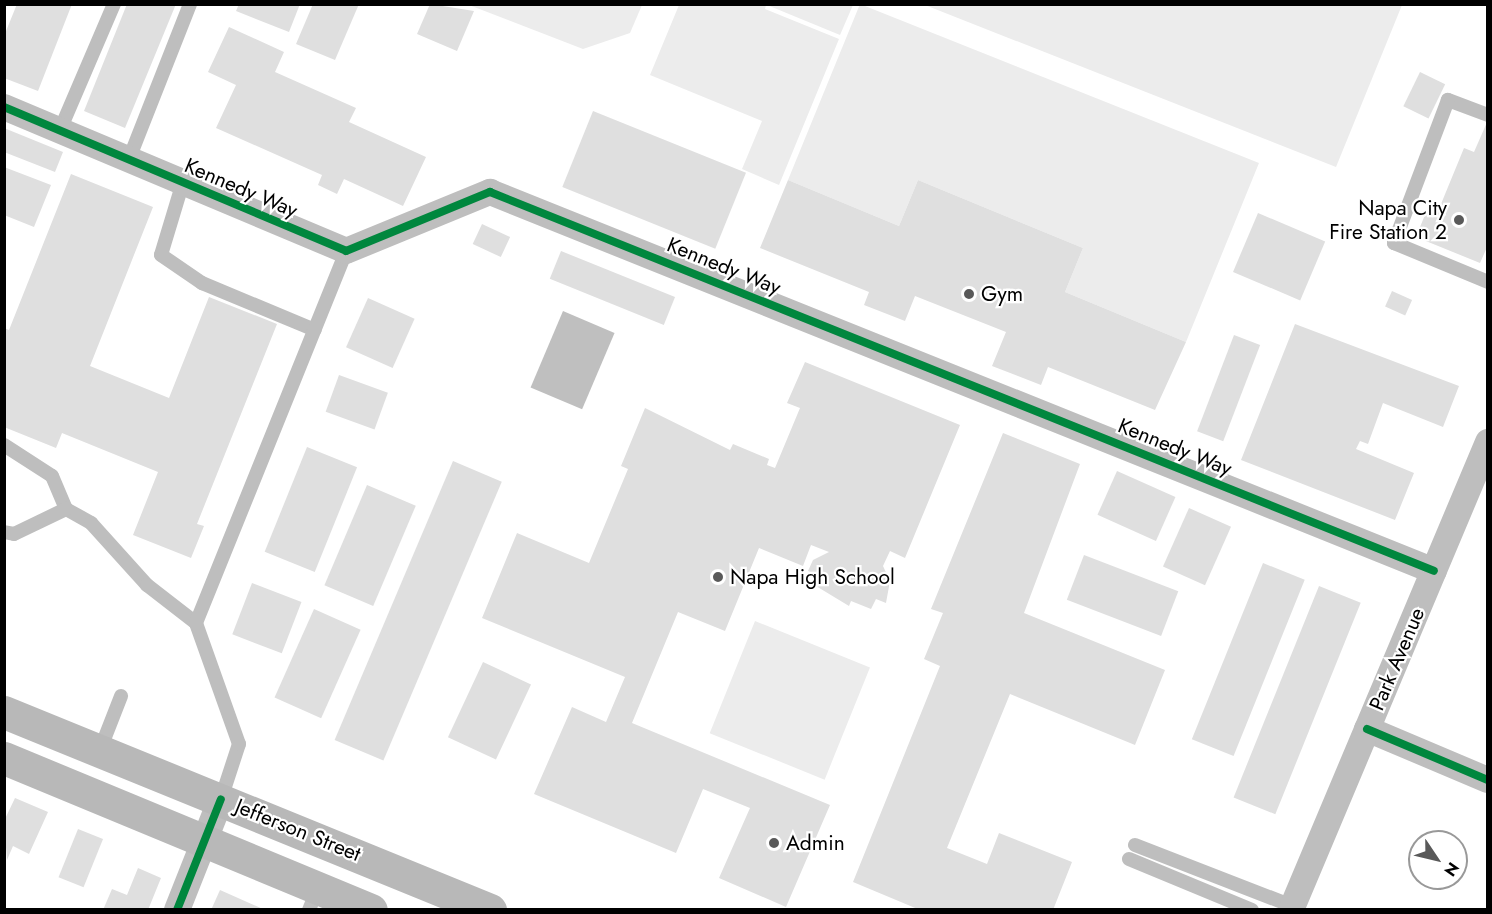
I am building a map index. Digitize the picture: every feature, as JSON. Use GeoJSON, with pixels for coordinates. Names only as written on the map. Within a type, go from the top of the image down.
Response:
{"type":"FeatureCollection","features":[{"type":"Feature","properties":{"kind":"main road","name":"Jefferson Street"},"geometry":{"type":"LineString","coordinates":[[4,712],[222,798],[490,909]]}},
{"type":"Feature","properties":{"kind":"main road"},"geometry":{"type":"LineString","coordinates":[[4,758],[206,843],[313,899],[370,909]]}},
{"type":"Feature","properties":{"kind":"street","name":"Kennedy Way"},"geometry":{"type":"LineString","coordinates":[[4,107],[346,251],[490,192],[1434,571]]}},
{"type":"Feature","properties":{"kind":"street","name":"Park Avenue"},"geometry":{"type":"LineString","coordinates":[[1292,908],[1488,442]]}},
{"type":"Feature","properties":{"kind":"street"},"geometry":{"type":"LineString","coordinates":[[1367,729],[1488,780]]}},
{"type":"Feature","properties":{"kind":"street"},"geometry":{"type":"LineString","coordinates":[[177,909],[206,843],[222,798]]}},
{"type":"Feature","properties":{"kind":"lane"},"geometry":{"type":"LineString","coordinates":[[60,130],[114,4]]}},
{"type":"Feature","properties":{"kind":"lane"},"geometry":{"type":"LineString","coordinates":[[129,159],[190,4]]}},
{"type":"Feature","properties":{"kind":"lane"},"geometry":{"type":"LineString","coordinates":[[1488,116],[1448,100],[1394,243],[1488,282]]}},
{"type":"Feature","properties":{"kind":"lane"},"geometry":{"type":"LineString","coordinates":[[183,182],[161,255],[202,283],[315,330]]}},
{"type":"Feature","properties":{"kind":"lane"},"geometry":{"type":"LineString","coordinates":[[196,623],[346,251]]}},
{"type":"Feature","properties":{"kind":"lane"},"geometry":{"type":"LineString","coordinates":[[4,445],[52,476],[66,509],[91,523],[147,585],[196,623],[239,744],[222,798]]}},
{"type":"Feature","properties":{"kind":"lane"},"geometry":{"type":"LineString","coordinates":[[4,532],[14,534],[66,509]]}},
{"type":"Feature","properties":{"kind":"lane"},"geometry":{"type":"LineString","coordinates":[[100,750],[121,696]]}},
{"type":"Feature","properties":{"kind":"lane"},"geometry":{"type":"LineString","coordinates":[[1135,845],[1292,908]]}},
{"type":"Feature","properties":{"kind":"lane"},"geometry":{"type":"LineString","coordinates":[[1130,859],[1252,909]]}},
{"type":"Feature","properties":{"kind":"shaded area"},"geometry":{"type":"Polygon","coordinates":[[[642,4],[630,33],[583,49],[469,5],[642,4]]]}},
{"type":"Feature","properties":{"kind":"shaded area"},"geometry":{"type":"Polygon","coordinates":[[[853,4],[840,35],[767,5],[853,4]]]}},
{"type":"Feature","properties":{"kind":"shaded area"},"geometry":{"type":"Polygon","coordinates":[[[860,4],[1259,163],[1186,342],[1065,292],[1083,248],[918,180],[899,226],[788,180],[860,4]]]}},
{"type":"Feature","properties":{"kind":"shaded area"},"geometry":{"type":"Polygon","coordinates":[[[679,5],[766,5],[765,9],[839,39],[779,185],[742,169],[762,121],[650,75],[679,5]]]}},
{"type":"Feature","properties":{"kind":"shaded area"},"geometry":{"type":"Polygon","coordinates":[[[925,5],[1402,5],[1336,167],[925,5]]]}},
{"type":"Feature","properties":{"kind":"shaded area"},"geometry":{"type":"Polygon","coordinates":[[[563,311],[615,333],[582,409],[531,387],[563,311]]]}},
{"type":"Feature","properties":{"kind":"shaded area"},"geometry":{"type":"Polygon","coordinates":[[[755,621],[870,667],[825,780],[710,733],[755,621]]]}},
{"type":"Feature","properties":{"kind":"building"},"geometry":{"type":"Polygon","coordinates":[[[17,4],[72,4],[38,91],[4,78],[4,36],[17,4]]]}},
{"type":"Feature","properties":{"kind":"building"},"geometry":{"type":"Polygon","coordinates":[[[127,4],[176,4],[125,128],[84,111],[127,4]]]}},
{"type":"Feature","properties":{"kind":"building"},"geometry":{"type":"Polygon","coordinates":[[[239,4],[300,4],[289,32],[236,11],[239,4]]]}},
{"type":"Feature","properties":{"kind":"building"},"geometry":{"type":"Polygon","coordinates":[[[313,4],[359,4],[335,60],[296,44],[313,4]]]}},
{"type":"Feature","properties":{"kind":"building"},"geometry":{"type":"Polygon","coordinates":[[[430,4],[474,11],[457,51],[417,34],[430,4]]]}},
{"type":"Feature","properties":{"kind":"building"},"geometry":{"type":"Polygon","coordinates":[[[229,27],[284,52],[275,72],[356,108],[349,122],[426,157],[403,206],[344,179],[337,194],[318,185],[322,175],[216,128],[236,85],[208,72],[229,27]]]}},
{"type":"Feature","properties":{"kind":"building"},"geometry":{"type":"Polygon","coordinates":[[[1420,72],[1445,84],[1429,118],[1403,106],[1420,72]]]}},
{"type":"Feature","properties":{"kind":"building"},"geometry":{"type":"Polygon","coordinates":[[[593,111],[746,173],[715,249],[562,187],[593,111]]]}},
{"type":"Feature","properties":{"kind":"building","name":"Napa City Fire Station 2"},"geometry":{"type":"Polygon","coordinates":[[[1488,120],[1488,245],[1480,263],[1416,237],[1431,200],[1441,204],[1464,148],[1474,152],[1488,120]]]}},
{"type":"Feature","properties":{"kind":"building"},"geometry":{"type":"Polygon","coordinates":[[[4,128],[63,152],[55,172],[4,152],[4,128]]]}},
{"type":"Feature","properties":{"kind":"building"},"geometry":{"type":"Polygon","coordinates":[[[4,167],[51,185],[34,227],[4,215],[4,167]]]}},
{"type":"Feature","properties":{"kind":"building"},"geometry":{"type":"Polygon","coordinates":[[[71,174],[153,207],[90,366],[169,398],[209,297],[277,324],[197,524],[204,526],[191,558],[133,535],[158,472],[62,433],[56,448],[4,427],[4,328],[9,330],[71,174]]]}},
{"type":"Feature","properties":{"kind":"building","name":"Gym"},"geometry":{"type":"Polygon","coordinates":[[[788,180],[899,226],[918,180],[1083,248],[1065,292],[1186,342],[1155,410],[1048,367],[1041,385],[992,366],[1006,332],[915,296],[905,321],[864,305],[869,292],[760,248],[788,180]]]}},
{"type":"Feature","properties":{"kind":"building"},"geometry":{"type":"Polygon","coordinates":[[[1258,213],[1325,242],[1300,300],[1233,272],[1258,213]]]}},
{"type":"Feature","properties":{"kind":"building"},"geometry":{"type":"Polygon","coordinates":[[[482,224],[510,237],[501,257],[473,244],[482,224]]]}},
{"type":"Feature","properties":{"kind":"building"},"geometry":{"type":"Polygon","coordinates":[[[561,251],[675,297],[664,325],[550,279],[561,251]]]}},
{"type":"Feature","properties":{"kind":"building"},"geometry":{"type":"Polygon","coordinates":[[[1392,291],[1412,300],[1405,315],[1385,307],[1392,291]]]}},
{"type":"Feature","properties":{"kind":"building"},"geometry":{"type":"Polygon","coordinates":[[[368,298],[415,319],[393,368],[346,347],[368,298]]]}},
{"type":"Feature","properties":{"kind":"building"},"geometry":{"type":"Polygon","coordinates":[[[1295,324],[1459,386],[1443,427],[1383,403],[1368,444],[1360,441],[1356,449],[1414,473],[1395,520],[1241,460],[1295,324]]]}},
{"type":"Feature","properties":{"kind":"building"},"geometry":{"type":"Polygon","coordinates":[[[1234,335],[1260,345],[1223,441],[1197,431],[1234,335]]]}},
{"type":"Feature","properties":{"kind":"building"},"geometry":{"type":"Polygon","coordinates":[[[805,362],[960,425],[905,558],[890,551],[883,566],[890,581],[886,603],[876,599],[871,609],[851,601],[849,606],[816,586],[820,576],[808,571],[813,560],[829,552],[811,545],[803,566],[759,548],[725,631],[678,612],[632,723],[830,805],[786,907],[719,878],[750,808],[703,789],[676,853],[534,794],[572,707],[606,722],[625,677],[482,618],[517,533],[589,563],[628,469],[621,466],[645,408],[730,450],[733,444],[769,459],[767,465],[775,468],[800,408],[787,403],[805,362]]]}},
{"type":"Feature","properties":{"kind":"building"},"geometry":{"type":"Polygon","coordinates":[[[339,375],[388,393],[375,429],[326,412],[339,375]]]}},
{"type":"Feature","properties":{"kind":"building"},"geometry":{"type":"Polygon","coordinates":[[[1003,433],[1080,464],[1024,613],[1165,670],[1135,745],[1010,694],[947,848],[987,864],[999,833],[1072,862],[1053,910],[920,910],[853,882],[940,666],[924,659],[943,613],[931,609],[1003,433]]]}},
{"type":"Feature","properties":{"kind":"building"},"geometry":{"type":"Polygon","coordinates":[[[307,447],[357,467],[315,572],[265,552],[307,447]]]}},
{"type":"Feature","properties":{"kind":"building"},"geometry":{"type":"Polygon","coordinates":[[[453,461],[502,482],[383,761],[335,740],[453,461]]]}},
{"type":"Feature","properties":{"kind":"building"},"geometry":{"type":"Polygon","coordinates":[[[1117,471],[1175,497],[1156,541],[1097,515],[1117,471]]]}},
{"type":"Feature","properties":{"kind":"building"},"geometry":{"type":"Polygon","coordinates":[[[367,485],[416,506],[373,606],[324,585],[367,485]]]}},
{"type":"Feature","properties":{"kind":"building"},"geometry":{"type":"Polygon","coordinates":[[[1189,508],[1231,527],[1205,585],[1163,566],[1189,508]]]}},
{"type":"Feature","properties":{"kind":"building"},"geometry":{"type":"Polygon","coordinates":[[[1084,555],[1178,591],[1161,636],[1067,600],[1084,555]]]}},
{"type":"Feature","properties":{"kind":"building"},"geometry":{"type":"Polygon","coordinates":[[[1263,563],[1305,580],[1234,756],[1192,739],[1263,563]]]}},
{"type":"Feature","properties":{"kind":"building"},"geometry":{"type":"Polygon","coordinates":[[[252,583],[301,602],[282,653],[232,634],[252,583]]]}},
{"type":"Feature","properties":{"kind":"building"},"geometry":{"type":"Polygon","coordinates":[[[1319,586],[1361,603],[1275,814],[1234,797],[1319,586]]]}},
{"type":"Feature","properties":{"kind":"building"},"geometry":{"type":"Polygon","coordinates":[[[314,609],[361,630],[321,718],[275,698],[314,609]]]}},
{"type":"Feature","properties":{"kind":"building"},"geometry":{"type":"Polygon","coordinates":[[[483,662],[531,684],[496,760],[448,737],[483,662]]]}},
{"type":"Feature","properties":{"kind":"building"},"geometry":{"type":"Polygon","coordinates":[[[15,798],[48,812],[29,854],[13,846],[7,860],[4,821],[15,798]]]}},
{"type":"Feature","properties":{"kind":"building"},"geometry":{"type":"Polygon","coordinates":[[[78,829],[103,839],[84,887],[59,877],[78,829]]]}},
{"type":"Feature","properties":{"kind":"building"},"geometry":{"type":"Polygon","coordinates":[[[138,868],[161,878],[148,910],[103,910],[112,889],[127,895],[138,868]]]}},
{"type":"Feature","properties":{"kind":"building"},"geometry":{"type":"Polygon","coordinates":[[[220,890],[265,910],[211,910],[220,890]]]}},
{"type":"Feature","properties":{"kind":"cycle path"},"geometry":{"type":"LineString","coordinates":[[4,107],[346,251],[490,192],[1434,571]]}},
{"type":"Feature","properties":{"kind":"cycle path"},"geometry":{"type":"LineString","coordinates":[[1367,729],[1488,780]]}},
{"type":"Feature","properties":{"kind":"cycle path"},"geometry":{"type":"LineString","coordinates":[[177,910],[221,799]]}},
{"type":"Feature","properties":{"kind":"place","name":"Napa City Fire Station 2"},"geometry":{"type":"Point","coordinates":[1459,220]}},
{"type":"Feature","properties":{"kind":"place","name":"Gym"},"geometry":{"type":"Point","coordinates":[969,294]}},
{"type":"Feature","properties":{"kind":"place","name":"Napa High School"},"geometry":{"type":"Point","coordinates":[718,577]}},
{"type":"Feature","properties":{"kind":"place","name":"Admin"},"geometry":{"type":"Point","coordinates":[774,843]}}]}
